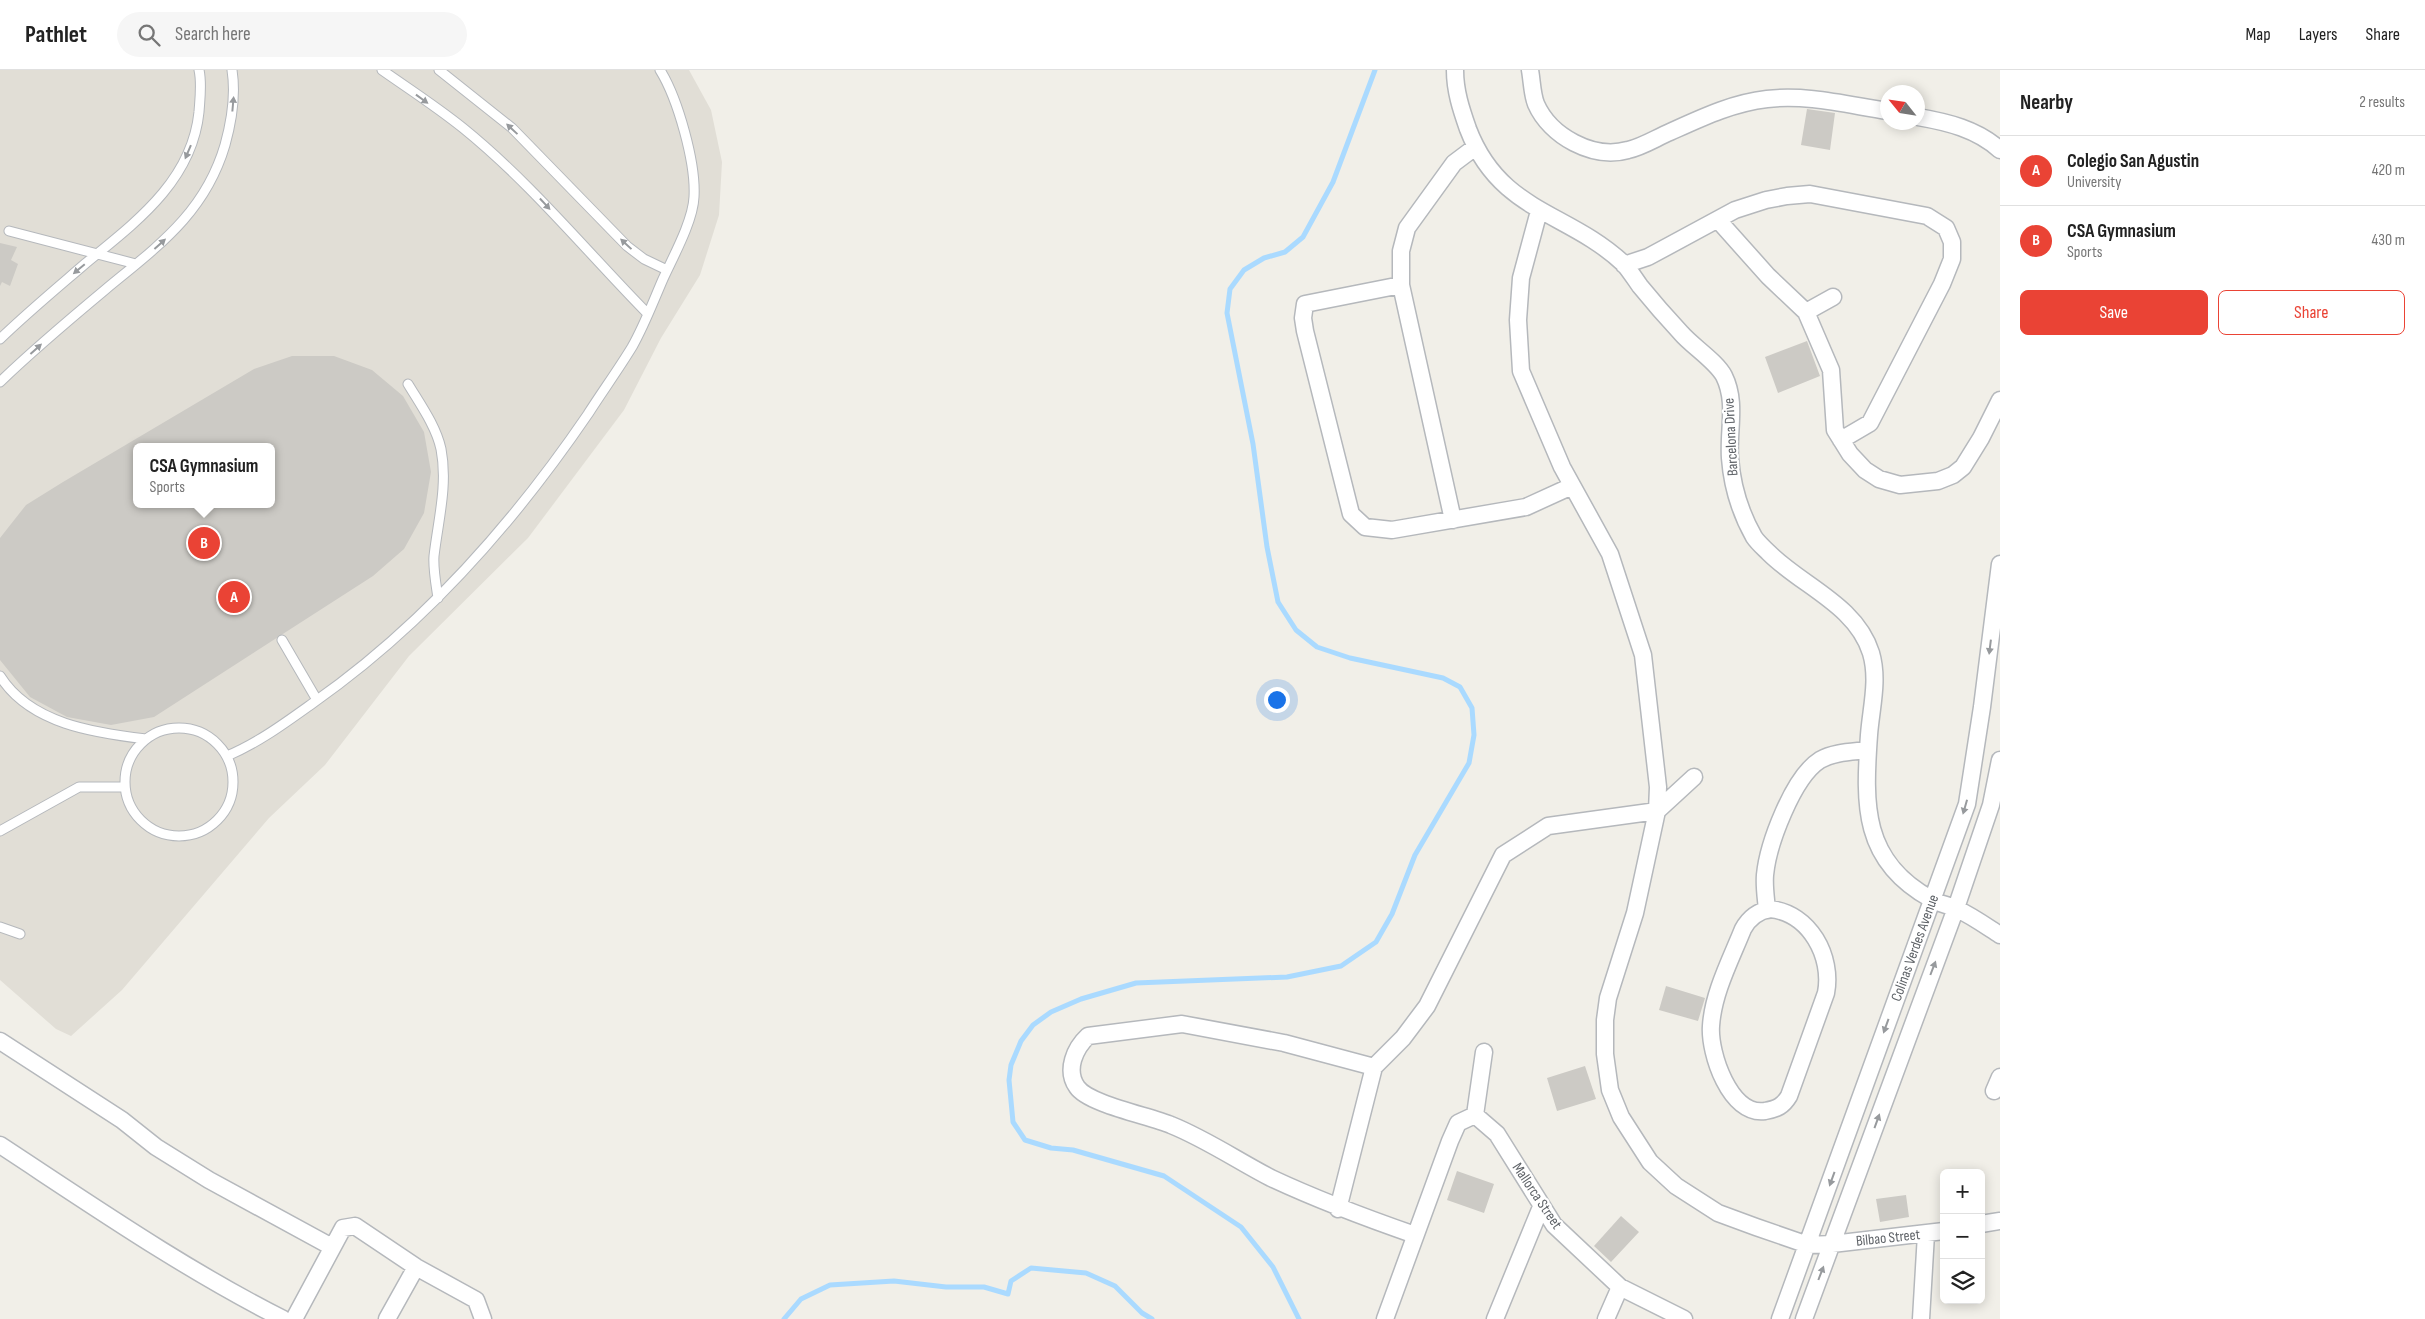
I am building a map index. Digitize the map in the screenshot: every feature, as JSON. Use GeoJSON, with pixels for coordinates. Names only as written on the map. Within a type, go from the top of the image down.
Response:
{"type":"FeatureCollection","features":[{"type":"Feature","properties":{"kind":"street","name":"Barcelona Drive"},"geometry":{"type":"LineString","coordinates":[[1455,70],[1456,94],[1474,148],[1497,178],[1511,192],[1586,237],[1624,265],[1682,334],[1723,374],[1732,400],[1730,457],[1735,490],[1756,540],[1776,561],[1842,610],[1859,628],[1871,652],[1875,672],[1866,788],[1868,811],[1879,848],[1888,864],[1900,876],[1933,900],[1956,908],[2000,935]]}},
{"type":"Feature","properties":{"kind":"street"},"geometry":{"type":"LineString","coordinates":[[1530,70],[1536,102],[1544,117],[1558,132],[1592,150],[1609,153],[1628,151],[1707,115],[1766,99],[1794,97],[1880,110]]}},
{"type":"Feature","properties":{"kind":"street"},"geometry":{"type":"LineString","coordinates":[[1925,118],[1953,124],[1989,140],[2000,150]]}},
{"type":"Feature","properties":{"kind":"street"},"geometry":{"type":"LineString","coordinates":[[1453,520],[1401,285],[1401,251],[1408,228],[1454,163],[1474,148]]}},
{"type":"Feature","properties":{"kind":"street"},"geometry":{"type":"LineString","coordinates":[[1624,265],[1648,256],[1735,210],[1758,202],[1810,194],[1927,216],[1946,228],[1952,242],[1952,259],[1942,284],[1870,423],[1841,440]]}},
{"type":"Feature","properties":{"kind":"street"},"geometry":{"type":"LineString","coordinates":[[1539,210],[1520,278],[1518,320],[1521,371],[1540,418],[1572,486],[1610,554],[1643,655],[1658,787],[1657,811],[1635,913],[1608,998],[1605,1020],[1605,1054],[1610,1090],[1621,1117],[1636,1143],[1650,1162],[1676,1186],[1718,1213],[1808,1245]]}},
{"type":"Feature","properties":{"kind":"street"},"geometry":{"type":"LineString","coordinates":[[1718,220],[1768,276],[1806,312],[1830,370],[1835,430],[1850,454],[1865,470],[1879,479],[1900,485],[1938,481],[1953,476],[1963,467],[1981,438],[2000,400]]}},
{"type":"Feature","properties":{"kind":"street"},"geometry":{"type":"LineString","coordinates":[[1401,285],[1305,304],[1303,318],[1305,331],[1350,514],[1365,527],[1392,530],[1526,507],[1572,486]]}},
{"type":"Feature","properties":{"kind":"street"},"geometry":{"type":"LineString","coordinates":[[1806,312],[1833,297]]}},
{"type":"Feature","properties":{"kind":"street","name":"Colinas Verdes Avenue"},"geometry":{"type":"LineString","coordinates":[[1780,1319],[1967,804],[1982,707],[2000,564]]}},
{"type":"Feature","properties":{"kind":"street"},"geometry":{"type":"LineString","coordinates":[[1767,910],[1765,890],[1768,859],[1790,800],[1799,784],[1821,760],[1838,753],[1868,750]]}},
{"type":"Feature","properties":{"kind":"street","name":"Colinas Verdes Avenue"},"geometry":{"type":"LineString","coordinates":[[1804,1319],[1956,908],[1992,805],[2000,760]]}},
{"type":"Feature","properties":{"kind":"street"},"geometry":{"type":"LineString","coordinates":[[1338,1209],[1374,1067],[1403,1038],[1428,1006],[1503,855],[1548,826],[1657,811],[1694,777]]}},
{"type":"Feature","properties":{"kind":"street"},"geometry":{"type":"LineString","coordinates":[[1767,910],[1785,912],[1806,928],[1822,948],[1828,976],[1826,993],[1789,1096],[1778,1108],[1760,1112],[1744,1105],[1732,1094],[1721,1075],[1712,1048],[1710,1027],[1714,1006],[1743,929],[1754,916],[1767,910]]}},
{"type":"Feature","properties":{"kind":"street"},"geometry":{"type":"LineString","coordinates":[[1374,1067],[1284,1043],[1182,1024],[1088,1036],[1077,1046],[1073,1058],[1072,1074],[1077,1088],[1098,1101],[1171,1125],[1270,1177],[1338,1209],[1415,1235]]}},
{"type":"Feature","properties":{"kind":"street"},"geometry":{"type":"LineString","coordinates":[[0,1040],[122,1120],[156,1147],[209,1180],[332,1247]]}},
{"type":"Feature","properties":{"kind":"street"},"geometry":{"type":"LineString","coordinates":[[1385,1319],[1430,1193],[1458,1123],[1475,1115],[1484,1052]]}},
{"type":"Feature","properties":{"kind":"street","name":"Mallorca Street"},"geometry":{"type":"LineString","coordinates":[[1475,1115],[1497,1134],[1554,1225],[1620,1287],[1684,1319]]}},
{"type":"Feature","properties":{"kind":"street"},"geometry":{"type":"LineString","coordinates":[[0,1145],[86,1204],[175,1259],[239,1297],[283,1319]]}},
{"type":"Feature","properties":{"kind":"street"},"geometry":{"type":"LineString","coordinates":[[1495,1319],[1541,1206]]}},
{"type":"Feature","properties":{"kind":"street"},"geometry":{"type":"LineString","coordinates":[[1985,1223],[2000,1221]]}},
{"type":"Feature","properties":{"kind":"street"},"geometry":{"type":"LineString","coordinates":[[294,1319],[343,1228],[348,1226],[355,1226],[416,1267],[476,1300],[483,1319]]}},
{"type":"Feature","properties":{"kind":"street","name":"Bilbao Street"},"geometry":{"type":"LineString","coordinates":[[1808,1245],[1940,1232]]}},
{"type":"Feature","properties":{"kind":"street"},"geometry":{"type":"LineString","coordinates":[[1921,1319],[1926,1234]]}},
{"type":"Feature","properties":{"kind":"street"},"geometry":{"type":"LineString","coordinates":[[387,1319],[416,1267]]}},
{"type":"Feature","properties":{"kind":"street"},"geometry":{"type":"LineString","coordinates":[[1606,1319],[1620,1287]]}},
{"type":"Feature","properties":{"kind":"lane"},"geometry":{"type":"LineString","coordinates":[[0,339],[141,217],[164,193],[179,173],[197,127],[200,97],[199,70]]}},
{"type":"Feature","properties":{"kind":"lane"},"geometry":{"type":"LineString","coordinates":[[0,382],[48,338],[162,242],[190,214],[207,190],[220,162],[230,127],[234,102],[232,70]]}},
{"type":"Feature","properties":{"kind":"lane"},"geometry":{"type":"LineString","coordinates":[[382,70],[462,128],[495,156],[536,195],[648,314]]}},
{"type":"Feature","properties":{"kind":"lane"},"geometry":{"type":"LineString","coordinates":[[439,70],[512,128],[627,246],[644,259],[667,270]]}},
{"type":"Feature","properties":{"kind":"lane"},"geometry":{"type":"LineString","coordinates":[[227,756],[252,746],[317,700],[410,627],[494,537],[554,463],[632,347],[687,223],[694,198],[686,139],[673,96],[660,70]]}},
{"type":"Feature","properties":{"kind":"lane"},"geometry":{"type":"LineString","coordinates":[[9,231],[136,264]]}},
{"type":"Feature","properties":{"kind":"lane"},"geometry":{"type":"LineString","coordinates":[[408,384],[426,414],[441,449],[443,479],[441,512],[434,558],[438,598]]}},
{"type":"Feature","properties":{"kind":"lane"},"geometry":{"type":"LineString","coordinates":[[282,640],[317,700]]}},
{"type":"Feature","properties":{"kind":"lane"},"geometry":{"type":"LineString","coordinates":[[0,676],[8,689],[50,718],[97,732],[146,739]]}},
{"type":"Feature","properties":{"kind":"lane"},"geometry":{"type":"LineString","coordinates":[[188,728],[210,738],[227,756],[233,777],[230,800],[222,814],[210,826],[189,835],[167,835],[147,825],[132,809],[125,787],[129,763],[134,752],[146,739],[163,730],[188,728]]}},
{"type":"Feature","properties":{"kind":"lane"},"geometry":{"type":"LineString","coordinates":[[0,831],[79,787],[125,787]]}},
{"type":"Feature","properties":{"kind":"lane"},"geometry":{"type":"LineString","coordinates":[[0,927],[20,934]]}},
{"type":"Feature","properties":{"kind":"shaded area"},"geometry":{"type":"Polygon","coordinates":[[[0,70],[689,70],[711,110],[722,162],[719,215],[700,275],[661,338],[624,410],[528,538],[409,656],[325,765],[269,818],[122,990],[71,1036],[56,1029],[0,980],[0,70]]]}},
{"type":"Feature","properties":{"kind":"building"},"geometry":{"type":"Polygon","coordinates":[[[1807,109],[1835,113],[1830,150],[1801,145],[1807,109]]]}},
{"type":"Feature","properties":{"kind":"building"},"geometry":{"type":"Polygon","coordinates":[[[0,243],[17,247],[11,260],[18,264],[10,286],[2,282],[0,286],[0,243]]]}},
{"type":"Feature","properties":{"kind":"building"},"geometry":{"type":"Polygon","coordinates":[[[1807,341],[1820,376],[1778,393],[1765,357],[1807,341]]]}},
{"type":"Feature","properties":{"kind":"building"},"geometry":{"type":"Polygon","coordinates":[[[292,356],[334,356],[372,370],[403,396],[424,432],[431,472],[424,513],[404,549],[373,576],[154,717],[111,725],[67,717],[30,697],[0,660],[0,538],[26,505],[254,369],[292,356]]]}},
{"type":"Feature","properties":{"kind":"building"},"geometry":{"type":"Polygon","coordinates":[[[1666,986],[1705,998],[1698,1021],[1659,1010],[1666,986]]]}},
{"type":"Feature","properties":{"kind":"building"},"geometry":{"type":"Polygon","coordinates":[[[1585,1066],[1596,1099],[1557,1111],[1547,1078],[1585,1066]]]}},
{"type":"Feature","properties":{"kind":"building"},"geometry":{"type":"Polygon","coordinates":[[[1457,1171],[1494,1184],[1484,1213],[1447,1200],[1457,1171]]]}},
{"type":"Feature","properties":{"kind":"building"},"geometry":{"type":"Polygon","coordinates":[[[1906,1195],[1909,1217],[1880,1222],[1876,1199],[1906,1195]]]}},
{"type":"Feature","properties":{"kind":"building"},"geometry":{"type":"Polygon","coordinates":[[[1621,1216],[1639,1232],[1611,1262],[1594,1246],[1621,1216]]]}},
{"type":"Feature","properties":{"kind":"waterway"},"geometry":{"type":"LineString","coordinates":[[1299,1319],[1273,1267],[1241,1227],[1164,1176],[1073,1150],[1051,1148],[1025,1140],[1013,1122],[1009,1080],[1011,1065],[1021,1041],[1033,1025],[1051,1012],[1081,999],[1136,983],[1287,977],[1341,966],[1376,942],[1392,914],[1415,855],[1469,763],[1474,735],[1472,708],[1460,687],[1443,678],[1350,658],[1317,647],[1296,630],[1278,602],[1267,547],[1253,444],[1227,313],[1230,289],[1244,270],[1264,258],[1285,252],[1303,237],[1333,182],[1375,70]]}},
{"type":"Feature","properties":{"kind":"waterway"},"geometry":{"type":"LineString","coordinates":[[784,1319],[801,1299],[830,1285],[894,1281],[946,1287],[984,1287],[1008,1294],[1011,1281],[1031,1268],[1086,1273],[1115,1286],[1142,1313],[1152,1319]]}},
{"type":"Feature","properties":{"kind":"place","name":"CSA Gymnasium"},"geometry":{"type":"Point","coordinates":[204,543]}},
{"type":"Feature","properties":{"kind":"place","name":"Colegio San Agustin"},"geometry":{"type":"Point","coordinates":[234,597]}}]}
